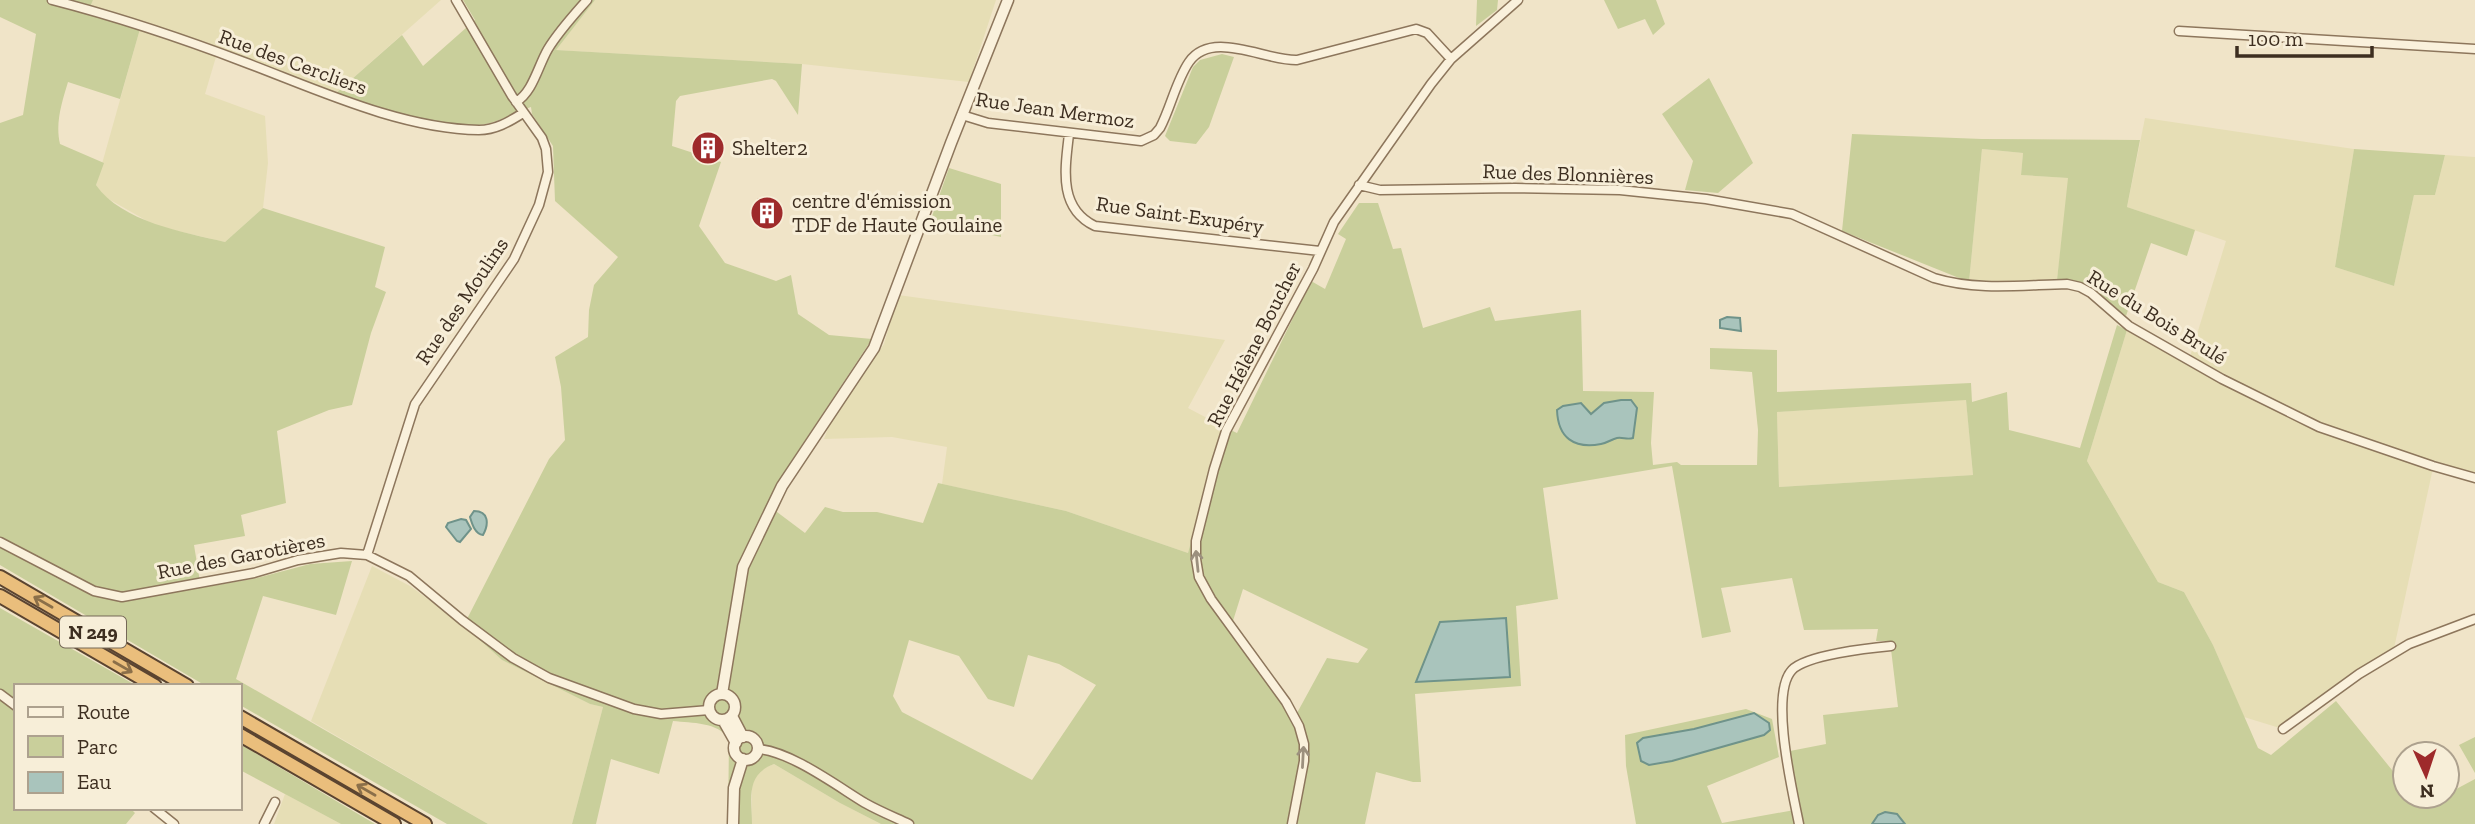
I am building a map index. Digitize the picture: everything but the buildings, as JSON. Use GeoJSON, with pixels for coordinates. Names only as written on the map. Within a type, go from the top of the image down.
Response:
{"type":"FeatureCollection","features":[{"type":"Feature","properties":{"kind":"highway","name":"N 249"},"geometry":{"type":"LineString","coordinates":[[0,577],[184,684]]}},
{"type":"Feature","properties":{"kind":"highway","name":"N 249"},"geometry":{"type":"LineString","coordinates":[[0,596],[152,684]]}},
{"type":"Feature","properties":{"kind":"highway"},"geometry":{"type":"LineString","coordinates":[[242,718],[425,824]]}},
{"type":"Feature","properties":{"kind":"highway"},"geometry":{"type":"LineString","coordinates":[[242,736],[394,824]]}},
{"type":"Feature","properties":{"kind":"street","name":"Rue des Cercliers"},"geometry":{"type":"LineString","coordinates":[[52,0],[145,26],[344,100],[414,120],[481,130],[505,124],[523,113]]}},
{"type":"Feature","properties":{"kind":"street","name":"Rue des Moulins"},"geometry":{"type":"LineString","coordinates":[[367,555],[415,404],[514,259],[539,205],[548,172],[542,138],[516,102],[456,0]]}},
{"type":"Feature","properties":{"kind":"street"},"geometry":{"type":"LineString","coordinates":[[516,102],[528,90],[548,49],[587,0]]}},
{"type":"Feature","properties":{"kind":"street"},"geometry":{"type":"LineString","coordinates":[[722,694],[733,700],[735,708],[727,718],[716,719],[709,710],[711,701],[722,694],[743,567],[782,486],[874,348],[1008,0]]}},
{"type":"Feature","properties":{"kind":"street","name":"Rue Hélène Boucher"},"geometry":{"type":"LineString","coordinates":[[1292,824],[1304,761],[1304,744],[1299,726],[1286,702],[1211,599],[1199,577],[1196,541],[1214,469],[1226,431],[1335,222],[1451,59],[1518,0]]}},
{"type":"Feature","properties":{"kind":"street","name":"Rue Jean Mermoz"},"geometry":{"type":"LineString","coordinates":[[962,115],[988,123],[1141,141],[1154,135],[1166,118],[1188,63],[1209,47],[1223,46],[1285,60],[1297,60],[1416,29],[1427,33],[1451,59]]}},
{"type":"Feature","properties":{"kind":"street"},"geometry":{"type":"LineString","coordinates":[[2179,32],[2475,49]]}},
{"type":"Feature","properties":{"kind":"street","name":"Rue Saint-Exupéry"},"geometry":{"type":"LineString","coordinates":[[1069,134],[1066,174],[1069,198],[1083,220],[1095,226],[1320,251]]}},
{"type":"Feature","properties":{"kind":"street","name":"Rue des Blonnières"},"geometry":{"type":"LineString","coordinates":[[1359,185],[1380,190],[1620,190],[1706,199],[1774,211]]}},
{"type":"Feature","properties":{"kind":"street","name":"Rue du Bois Brulé"},"geometry":{"type":"LineString","coordinates":[[1774,211],[1792,214],[1827,228],[1934,278],[1954,284],[1974,287],[2067,284],[2080,287],[2091,293],[2129,326],[2222,379],[2319,427],[2475,478]]}},
{"type":"Feature","properties":{"kind":"street","name":"Rue des Garotières"},"geometry":{"type":"LineString","coordinates":[[0,542],[94,592],[122,597],[254,573],[298,560],[341,554],[367,555],[409,576],[513,658],[550,678],[634,709],[661,714],[709,710]]}},
{"type":"Feature","properties":{"kind":"street"},"geometry":{"type":"LineString","coordinates":[[2283,729],[2359,674],[2409,644],[2475,619]]}},
{"type":"Feature","properties":{"kind":"street"},"geometry":{"type":"LineString","coordinates":[[1799,824],[1783,724],[1782,694],[1786,678],[1793,668],[1836,653],[1891,646]]}},
{"type":"Feature","properties":{"kind":"street"},"geometry":{"type":"LineString","coordinates":[[727,718],[739,740],[735,753],[743,760]]}},
{"type":"Feature","properties":{"kind":"street"},"geometry":{"type":"LineString","coordinates":[[739,740],[754,739],[758,749]]}},
{"type":"Feature","properties":{"kind":"street"},"geometry":{"type":"LineString","coordinates":[[743,760],[753,758],[758,749]]}},
{"type":"Feature","properties":{"kind":"street"},"geometry":{"type":"LineString","coordinates":[[758,749],[784,755],[868,804],[909,824]]}},
{"type":"Feature","properties":{"kind":"street"},"geometry":{"type":"LineString","coordinates":[[733,824],[734,788],[743,760]]}},
{"type":"Feature","properties":{"kind":"street"},"geometry":{"type":"LineString","coordinates":[[264,824],[275,802]]}},
{"type":"Feature","properties":{"kind":"street"},"geometry":{"type":"LineString","coordinates":[[156,810],[174,824]]}},
{"type":"Feature","properties":{"kind":"shaded area"},"geometry":{"type":"Polygon","coordinates":[[[93,0],[441,0],[335,94],[218,50],[205,94],[265,116],[268,163],[263,208],[225,242],[156,226],[105,197],[96,185],[140,29],[86,14],[93,0]]]}},
{"type":"Feature","properties":{"kind":"shaded area"},"geometry":{"type":"Polygon","coordinates":[[[595,0],[996,0],[969,82],[802,64],[555,50],[595,0]]]}},
{"type":"Feature","properties":{"kind":"shaded area"},"geometry":{"type":"Polygon","coordinates":[[[2145,118],[2354,149],[2335,267],[2394,286],[2414,195],[2435,195],[2445,155],[2475,157],[2475,478],[2433,468],[2393,653],[2283,729],[2244,717],[2213,645],[2184,592],[2158,582],[2087,461],[2127,330],[2188,363],[2226,241],[2127,207],[2145,118]]]}},
{"type":"Feature","properties":{"kind":"shaded area"},"geometry":{"type":"Polygon","coordinates":[[[1982,149],[2023,153],[2021,175],[2069,178],[2057,280],[1969,282],[1982,149]]]}},
{"type":"Feature","properties":{"kind":"shaded area"},"geometry":{"type":"Polygon","coordinates":[[[898,295],[1225,340],[1188,408],[1222,426],[1188,553],[1066,511],[942,484],[947,447],[892,437],[824,439],[830,423],[884,344],[898,295]]]}},
{"type":"Feature","properties":{"kind":"shaded area"},"geometry":{"type":"Polygon","coordinates":[[[1966,399],[1973,475],[1779,487],[1777,412],[1966,399]]]}},
{"type":"Feature","properties":{"kind":"shaded area"},"geometry":{"type":"Polygon","coordinates":[[[372,566],[410,586],[462,624],[502,660],[590,704],[603,707],[572,824],[488,824],[311,721],[372,566]]]}},
{"type":"Feature","properties":{"kind":"shaded area"},"geometry":{"type":"Polygon","coordinates":[[[774,764],[881,824],[752,824],[752,782],[762,769],[774,764]]]}},
{"type":"Feature","properties":{"kind":"shaded area"},"geometry":{"type":"Polygon","coordinates":[[[285,794],[341,824],[274,824],[285,794]]]}},
{"type":"Feature","properties":{"kind":"green space"},"geometry":{"type":"Polygon","coordinates":[[[0,0],[93,0],[87,14],[140,29],[120,99],[68,82],[59,120],[60,144],[104,163],[96,185],[107,198],[121,208],[154,224],[225,242],[263,208],[385,247],[375,287],[386,292],[371,333],[352,405],[329,410],[277,431],[286,503],[241,515],[245,536],[194,545],[201,588],[257,578],[310,564],[352,561],[336,615],[263,596],[236,679],[488,824],[447,824],[242,706],[242,684],[203,684],[0,565],[0,123],[23,115],[36,34],[0,17],[0,0]]]}},
{"type":"Feature","properties":{"kind":"green space"},"geometry":{"type":"Polygon","coordinates":[[[463,0],[595,0],[556,50],[802,64],[798,115],[772,79],[680,96],[676,101],[672,146],[721,162],[699,226],[725,263],[776,281],[791,275],[798,314],[829,335],[872,339],[792,460],[769,506],[805,533],[825,507],[843,512],[877,512],[923,523],[938,483],[1066,511],[1188,553],[1222,426],[1237,433],[1311,281],[1325,289],[1346,239],[1338,234],[1359,203],[1378,203],[1393,249],[1401,248],[1423,328],[1490,307],[1495,321],[1581,310],[1583,391],[1654,392],[1651,443],[1653,465],[1677,462],[1681,465],[1757,465],[1758,430],[1752,372],[1710,369],[1710,348],[1777,350],[1777,392],[1971,383],[1972,402],[2007,392],[2009,430],[2080,448],[2117,325],[2127,330],[2087,461],[2158,582],[2184,592],[2213,645],[2258,748],[2271,755],[2336,701],[2391,769],[2391,810],[2461,810],[2461,786],[2475,779],[2475,824],[1636,824],[1626,766],[1625,735],[1746,709],[1772,719],[1779,757],[1707,786],[1722,823],[1800,809],[1790,751],[1826,744],[1823,715],[1898,707],[1890,641],[1876,641],[1878,629],[1804,630],[1792,578],[1721,588],[1731,632],[1702,638],[1672,466],[1543,488],[1558,599],[1516,606],[1521,686],[1415,694],[1421,782],[1376,772],[1365,824],[881,824],[774,764],[758,774],[754,781],[751,796],[752,824],[728,824],[729,739],[711,726],[673,721],[659,774],[611,759],[596,824],[572,824],[603,707],[590,704],[502,660],[462,624],[549,459],[565,440],[561,387],[555,357],[588,337],[589,310],[594,285],[618,257],[555,201],[553,146],[532,114],[531,107],[490,123],[452,125],[412,118],[335,94],[402,35],[423,66],[475,20],[463,0]],[[1966,400],[1777,412],[1779,487],[1973,475],[1966,400]],[[1243,589],[1232,624],[1297,713],[1327,658],[1358,663],[1368,649],[1243,589]],[[909,640],[893,696],[902,712],[1032,780],[1096,685],[1059,664],[1028,655],[1014,707],[988,699],[959,656],[909,640]],[[1754,713],[1694,729],[1649,765],[1763,735],[1754,713]]]}},
{"type":"Feature","properties":{"kind":"green space"},"geometry":{"type":"Polygon","coordinates":[[[1477,0],[1498,0],[1497,10],[1476,26],[1477,0]]]}},
{"type":"Feature","properties":{"kind":"green space"},"geometry":{"type":"Polygon","coordinates":[[[1604,0],[1656,0],[1665,24],[1653,35],[1645,19],[1618,29],[1604,0]]]}},
{"type":"Feature","properties":{"kind":"green space"},"geometry":{"type":"Polygon","coordinates":[[[1222,54],[1234,57],[1209,127],[1196,144],[1170,141],[1165,136],[1193,67],[1200,60],[1222,54]]]}},
{"type":"Feature","properties":{"kind":"green space"},"geometry":{"type":"Polygon","coordinates":[[[1709,78],[1753,163],[1718,193],[1685,190],[1693,161],[1662,114],[1709,78]]]}},
{"type":"Feature","properties":{"kind":"green space"},"geometry":{"type":"Polygon","coordinates":[[[1852,134],[1982,139],[2140,140],[2127,207],[2195,230],[2187,256],[2151,243],[2126,316],[2086,287],[2057,280],[2068,178],[2021,175],[2023,153],[1982,149],[1969,282],[1842,231],[1852,134]]]}},
{"type":"Feature","properties":{"kind":"green space"},"geometry":{"type":"Polygon","coordinates":[[[2354,149],[2445,155],[2435,195],[2414,195],[2394,286],[2335,267],[2354,149]]]}},
{"type":"Feature","properties":{"kind":"green space"},"geometry":{"type":"Polygon","coordinates":[[[949,168],[1001,184],[1001,237],[930,222],[949,168]]]}},
{"type":"Feature","properties":{"kind":"green space"},"geometry":{"type":"Polygon","coordinates":[[[0,608],[133,684],[14,684],[14,810],[132,810],[135,813],[126,824],[0,824],[0,608]]]}},
{"type":"Feature","properties":{"kind":"green space"},"geometry":{"type":"Polygon","coordinates":[[[2475,737],[2475,773],[2461,748],[2461,744],[2475,737]]]}},
{"type":"Feature","properties":{"kind":"green space"},"geometry":{"type":"Polygon","coordinates":[[[242,745],[375,824],[341,824],[242,771],[242,745]]]}},
{"type":"Feature","properties":{"kind":"water"},"geometry":{"type":"Polygon","coordinates":[[[1727,317],[1740,318],[1741,331],[1720,328],[1720,320],[1727,317]]]}},
{"type":"Feature","properties":{"kind":"water"},"geometry":{"type":"Polygon","coordinates":[[[1631,400],[1637,408],[1633,438],[1617,438],[1601,444],[1583,445],[1569,439],[1560,428],[1557,410],[1563,406],[1581,403],[1591,414],[1604,403],[1631,400]]]}},
{"type":"Feature","properties":{"kind":"water"},"geometry":{"type":"Polygon","coordinates":[[[474,511],[485,516],[486,527],[483,535],[476,531],[472,523],[470,517],[474,511]]]}},
{"type":"Feature","properties":{"kind":"water"},"geometry":{"type":"Polygon","coordinates":[[[466,520],[471,529],[460,542],[446,527],[448,523],[466,520]]]}},
{"type":"Feature","properties":{"kind":"water"},"geometry":{"type":"Polygon","coordinates":[[[1506,618],[1510,677],[1416,682],[1440,622],[1506,618]]]}},
{"type":"Feature","properties":{"kind":"water"},"geometry":{"type":"Polygon","coordinates":[[[1754,713],[1769,723],[1770,730],[1764,735],[1672,761],[1649,765],[1641,761],[1637,743],[1643,738],[1694,729],[1754,713]]]}},
{"type":"Feature","properties":{"kind":"water"},"geometry":{"type":"Polygon","coordinates":[[[1885,812],[1897,814],[1905,824],[1872,824],[1878,815],[1885,812]]]}},
{"type":"Feature","properties":{"kind":"place","name":"Shelter2"},"geometry":{"type":"Point","coordinates":[708,148]}},
{"type":"Feature","properties":{"kind":"place","name":"centre d'émission TDF de Haute Goulaine"},"geometry":{"type":"Point","coordinates":[767,213]}}]}
